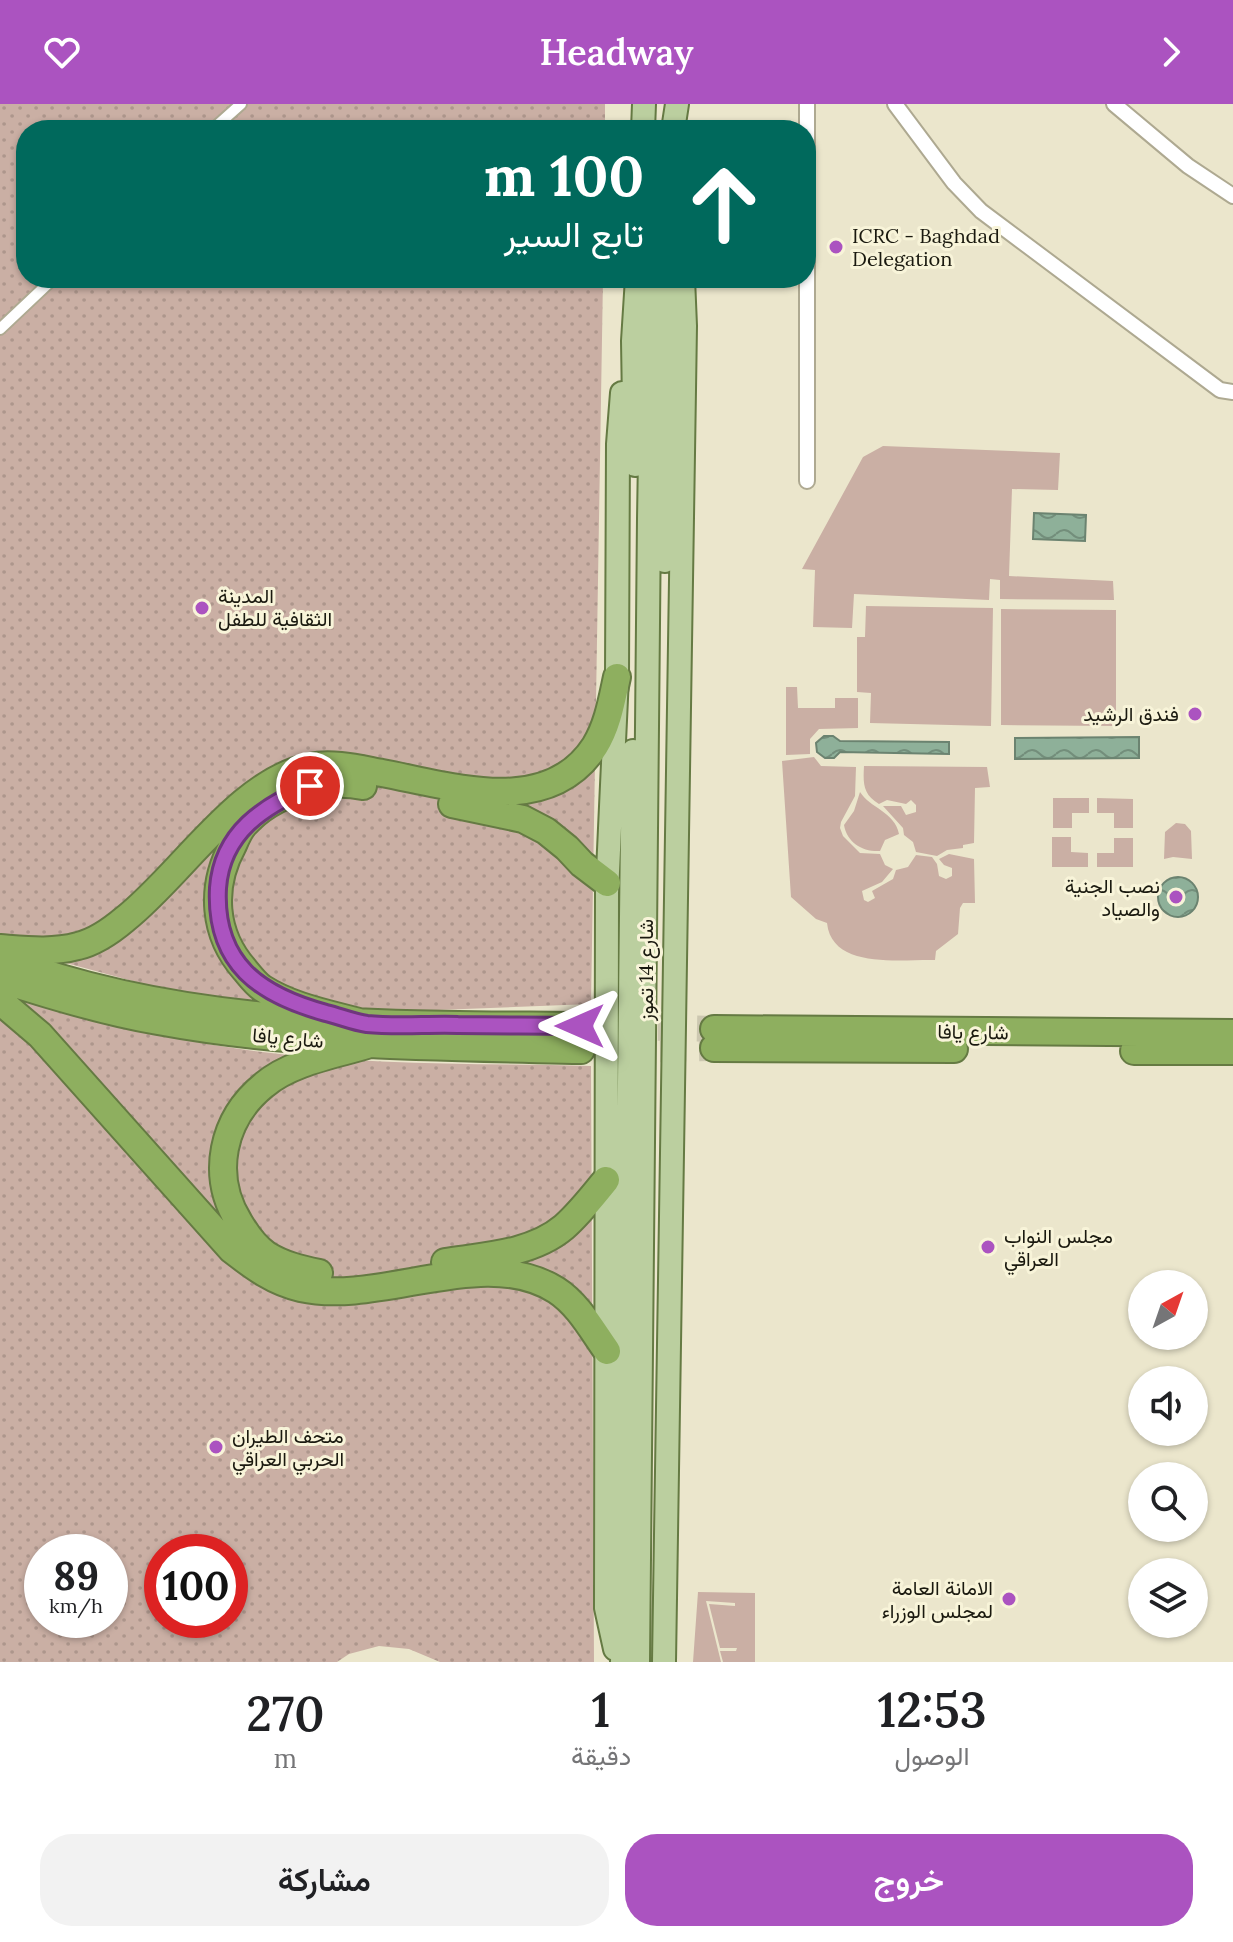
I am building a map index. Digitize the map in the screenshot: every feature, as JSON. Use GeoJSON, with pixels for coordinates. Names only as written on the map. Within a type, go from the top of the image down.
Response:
{"type":"FeatureCollection","features":[{"type":"Feature","properties":{"kind":"highway"},"geometry":{"type":"LineString","coordinates":[[0,948],[45,952],[81,946],[111,930],[138,909],[240,807],[269,783],[311,766],[352,767],[487,793],[521,792],[554,783],[575,769],[595,746],[608,719],[617,677]]}},
{"type":"Feature","properties":{"kind":"highway"},"geometry":{"type":"LineString","coordinates":[[366,1034],[291,1003],[259,986],[237,961],[224,939],[217,907],[219,881],[227,855],[244,824],[273,802],[310,786],[350,784],[523,819],[546,831],[607,883]]}},
{"type":"Feature","properties":{"kind":"highway","name":"شارع يافا"},"geometry":{"type":"LineString","coordinates":[[0,958],[40,973],[109,992],[366,1034]]}},
{"type":"Feature","properties":{"kind":"highway","name":"شارع يافا"},"geometry":{"type":"LineString","coordinates":[[0,979],[157,1021],[260,1036],[366,1034],[581,1038]]}},
{"type":"Feature","properties":{"kind":"highway"},"geometry":{"type":"LineString","coordinates":[[0,1001],[40,1035],[232,1250],[256,1269],[279,1281],[322,1291],[354,1291],[468,1275],[498,1274],[529,1279],[555,1290],[574,1305],[607,1351]]}},
{"type":"Feature","properties":{"kind":"highway","name":"شارع يافا"},"geometry":{"type":"LineString","coordinates":[[1233,1033],[714,1038],[1233,1051]]}},
{"type":"Feature","properties":{"kind":"highway"},"geometry":{"type":"LineString","coordinates":[[366,1034],[267,1082],[249,1098],[234,1118],[225,1141],[222,1167],[225,1188],[232,1211],[246,1235],[265,1254],[293,1268],[320,1273],[347,1273],[382,1272],[510,1252],[540,1242],[563,1228],[606,1180]]}},
{"type":"Feature","properties":{"kind":"main road","name":"شارع 14 تموز"},"geometry":{"type":"LineString","coordinates":[[622,1662],[636,518],[633,341],[636,288]]}},
{"type":"Feature","properties":{"kind":"main road","name":"شارع 14 تموز"},"geometry":{"type":"LineString","coordinates":[[638,1662],[649,519],[654,288]]}},
{"type":"Feature","properties":{"kind":"main road"},"geometry":{"type":"LineString","coordinates":[[649,1662],[669,288]]}},
{"type":"Feature","properties":{"kind":"main road","name":"شارع 14 تموز"},"geometry":{"type":"LineString","coordinates":[[664,1662],[683,288]]}},
{"type":"Feature","properties":{"kind":"main road"},"geometry":{"type":"LineString","coordinates":[[622,1662],[610,1637],[606,1608],[607,883],[617,677],[619,423],[633,341]]}},
{"type":"Feature","properties":{"kind":"street"},"geometry":{"type":"LineString","coordinates":[[223,120],[241,104]]}},
{"type":"Feature","properties":{"kind":"street"},"geometry":{"type":"LineString","coordinates":[[895,104],[954,183],[981,211],[1220,390],[1233,392]]}},
{"type":"Feature","properties":{"kind":"street"},"geometry":{"type":"LineString","coordinates":[[1114,104],[1167,150],[1233,196]]}},
{"type":"Feature","properties":{"kind":"street"},"geometry":{"type":"LineString","coordinates":[[0,329],[43,288]]}},
{"type":"Feature","properties":{"kind":"street"},"geometry":{"type":"LineString","coordinates":[[807,288],[807,481]]}},
{"type":"Feature","properties":{"kind":"shaded area"},"geometry":{"type":"Polygon","coordinates":[[[0,104],[605,104],[605,120],[16,120],[16,288],[603,288],[591,1004],[359,1013],[173,992],[44,957],[0,939],[0,104]]]}},
{"type":"Feature","properties":{"kind":"shaded area"},"geometry":{"type":"Polygon","coordinates":[[[883,446],[1060,453],[1058,490],[1012,489],[1009,576],[1113,581],[1114,600],[1000,599],[1000,580],[990,579],[989,600],[854,594],[852,628],[813,627],[815,570],[802,569],[863,457],[883,446]]]}},
{"type":"Feature","properties":{"kind":"shaded area"},"geometry":{"type":"Polygon","coordinates":[[[866,606],[993,608],[991,726],[870,723],[871,693],[857,692],[857,637],[865,637],[866,606]]]}},
{"type":"Feature","properties":{"kind":"shaded area"},"geometry":{"type":"Polygon","coordinates":[[[1001,609],[1116,610],[1116,726],[1001,725],[1001,609]]]}},
{"type":"Feature","properties":{"kind":"shaded area"},"geometry":{"type":"Polygon","coordinates":[[[786,687],[797,687],[798,708],[835,708],[835,698],[858,698],[858,728],[819,729],[810,739],[810,754],[786,755],[786,687]]]}},
{"type":"Feature","properties":{"kind":"shaded area"},"geometry":{"type":"Polygon","coordinates":[[[814,757],[821,766],[856,767],[855,796],[840,828],[843,836],[860,853],[880,854],[885,865],[893,869],[882,882],[862,891],[864,900],[868,902],[875,898],[872,891],[893,879],[896,870],[908,867],[916,855],[932,857],[939,876],[946,879],[952,876],[952,868],[939,859],[949,854],[974,859],[975,903],[963,903],[958,934],[936,951],[935,960],[870,959],[854,955],[841,948],[832,938],[827,923],[816,919],[791,897],[782,761],[814,757]]]}},
{"type":"Feature","properties":{"kind":"shaded area"},"geometry":{"type":"Polygon","coordinates":[[[864,766],[987,767],[990,787],[975,788],[974,843],[937,856],[916,852],[913,842],[904,835],[903,828],[883,806],[901,806],[906,815],[916,812],[916,805],[911,800],[906,804],[887,800],[879,804],[865,788],[864,766]]]}},
{"type":"Feature","properties":{"kind":"shaded area"},"geometry":{"type":"Polygon","coordinates":[[[860,792],[888,815],[897,827],[899,834],[885,840],[880,851],[868,850],[848,837],[844,825],[854,811],[860,792]]]}},
{"type":"Feature","properties":{"kind":"shaded area"},"geometry":{"type":"Polygon","coordinates":[[[1053,798],[1089,798],[1089,813],[1072,813],[1072,828],[1053,828],[1053,798]]]}},
{"type":"Feature","properties":{"kind":"shaded area"},"geometry":{"type":"Polygon","coordinates":[[[1097,798],[1133,799],[1133,828],[1114,828],[1114,813],[1097,813],[1097,798]]]}},
{"type":"Feature","properties":{"kind":"shaded area"},"geometry":{"type":"Polygon","coordinates":[[[1176,823],[1185,824],[1191,831],[1192,859],[1164,859],[1165,832],[1176,823]]]}},
{"type":"Feature","properties":{"kind":"shaded area"},"geometry":{"type":"Polygon","coordinates":[[[1052,837],[1071,837],[1071,852],[1088,853],[1088,867],[1052,867],[1052,837]]]}},
{"type":"Feature","properties":{"kind":"shaded area"},"geometry":{"type":"Polygon","coordinates":[[[1114,838],[1133,838],[1133,867],[1097,867],[1097,853],[1114,853],[1114,838]]]}},
{"type":"Feature","properties":{"kind":"shaded area"},"geometry":{"type":"Polygon","coordinates":[[[0,994],[160,1034],[261,1052],[402,1062],[591,1066],[594,1662],[440,1662],[409,1649],[379,1646],[349,1654],[337,1662],[0,1662],[0,994]]]}},
{"type":"Feature","properties":{"kind":"shaded area"},"geometry":{"type":"Polygon","coordinates":[[[698,1592],[755,1593],[755,1662],[723,1662],[720,1651],[736,1651],[737,1648],[720,1648],[709,1604],[735,1606],[735,1603],[706,1601],[721,1662],[693,1662],[698,1592]]]}},
{"type":"Feature","properties":{"kind":"water"},"geometry":{"type":"Polygon","coordinates":[[[1034,513],[1086,515],[1085,541],[1033,539],[1034,513]]]}},
{"type":"Feature","properties":{"kind":"water"},"geometry":{"type":"Polygon","coordinates":[[[824,736],[833,736],[840,741],[949,742],[949,754],[840,752],[834,758],[825,758],[817,752],[816,743],[824,736]]]}},
{"type":"Feature","properties":{"kind":"water"},"geometry":{"type":"Polygon","coordinates":[[[1139,737],[1139,758],[1015,759],[1015,738],[1139,737]]]}},
{"type":"Feature","properties":{"kind":"water"},"geometry":{"type":"Polygon","coordinates":[[[1178,877],[1192,883],[1198,897],[1192,911],[1178,917],[1164,911],[1158,897],[1164,883],[1178,877]]]}},
{"type":"Feature","properties":{"kind":"tunnel"},"geometry":{"type":"LineString","coordinates":[[580,1026],[714,1029]]}},
{"type":"Feature","properties":{"kind":"tunnel"},"geometry":{"type":"LineString","coordinates":[[621,1050],[714,1048]]}},
{"type":"Feature","properties":{"kind":"place","name":"ICRC - Baghdad Delegation"},"geometry":{"type":"Point","coordinates":[836,247]}},
{"type":"Feature","properties":{"kind":"place","name":"المدينة الثقافية للطفل"},"geometry":{"type":"Point","coordinates":[202,608]}},
{"type":"Feature","properties":{"kind":"place","name":"فندق الرشيد"},"geometry":{"type":"Point","coordinates":[1195,714]}},
{"type":"Feature","properties":{"kind":"place","name":"نصب الجنية والصياد"},"geometry":{"type":"Point","coordinates":[1176,897]}},
{"type":"Feature","properties":{"kind":"place","name":"مجلس النواب العراقي"},"geometry":{"type":"Point","coordinates":[988,1247]}},
{"type":"Feature","properties":{"kind":"place","name":"متحف الطيران الحربي العراقي"},"geometry":{"type":"Point","coordinates":[216,1447]}},
{"type":"Feature","properties":{"kind":"place","name":"الامانة العامة لمجلس الوزراء"},"geometry":{"type":"Point","coordinates":[1009,1599]}},
{"type":"Feature","properties":{"kind":"route"},"geometry":{"type":"LineString","coordinates":[[310,786],[273,802],[244,824],[227,855],[219,881],[217,907],[224,939],[237,961],[259,986],[291,1003],[366,1024],[580,1026]]}}]}
